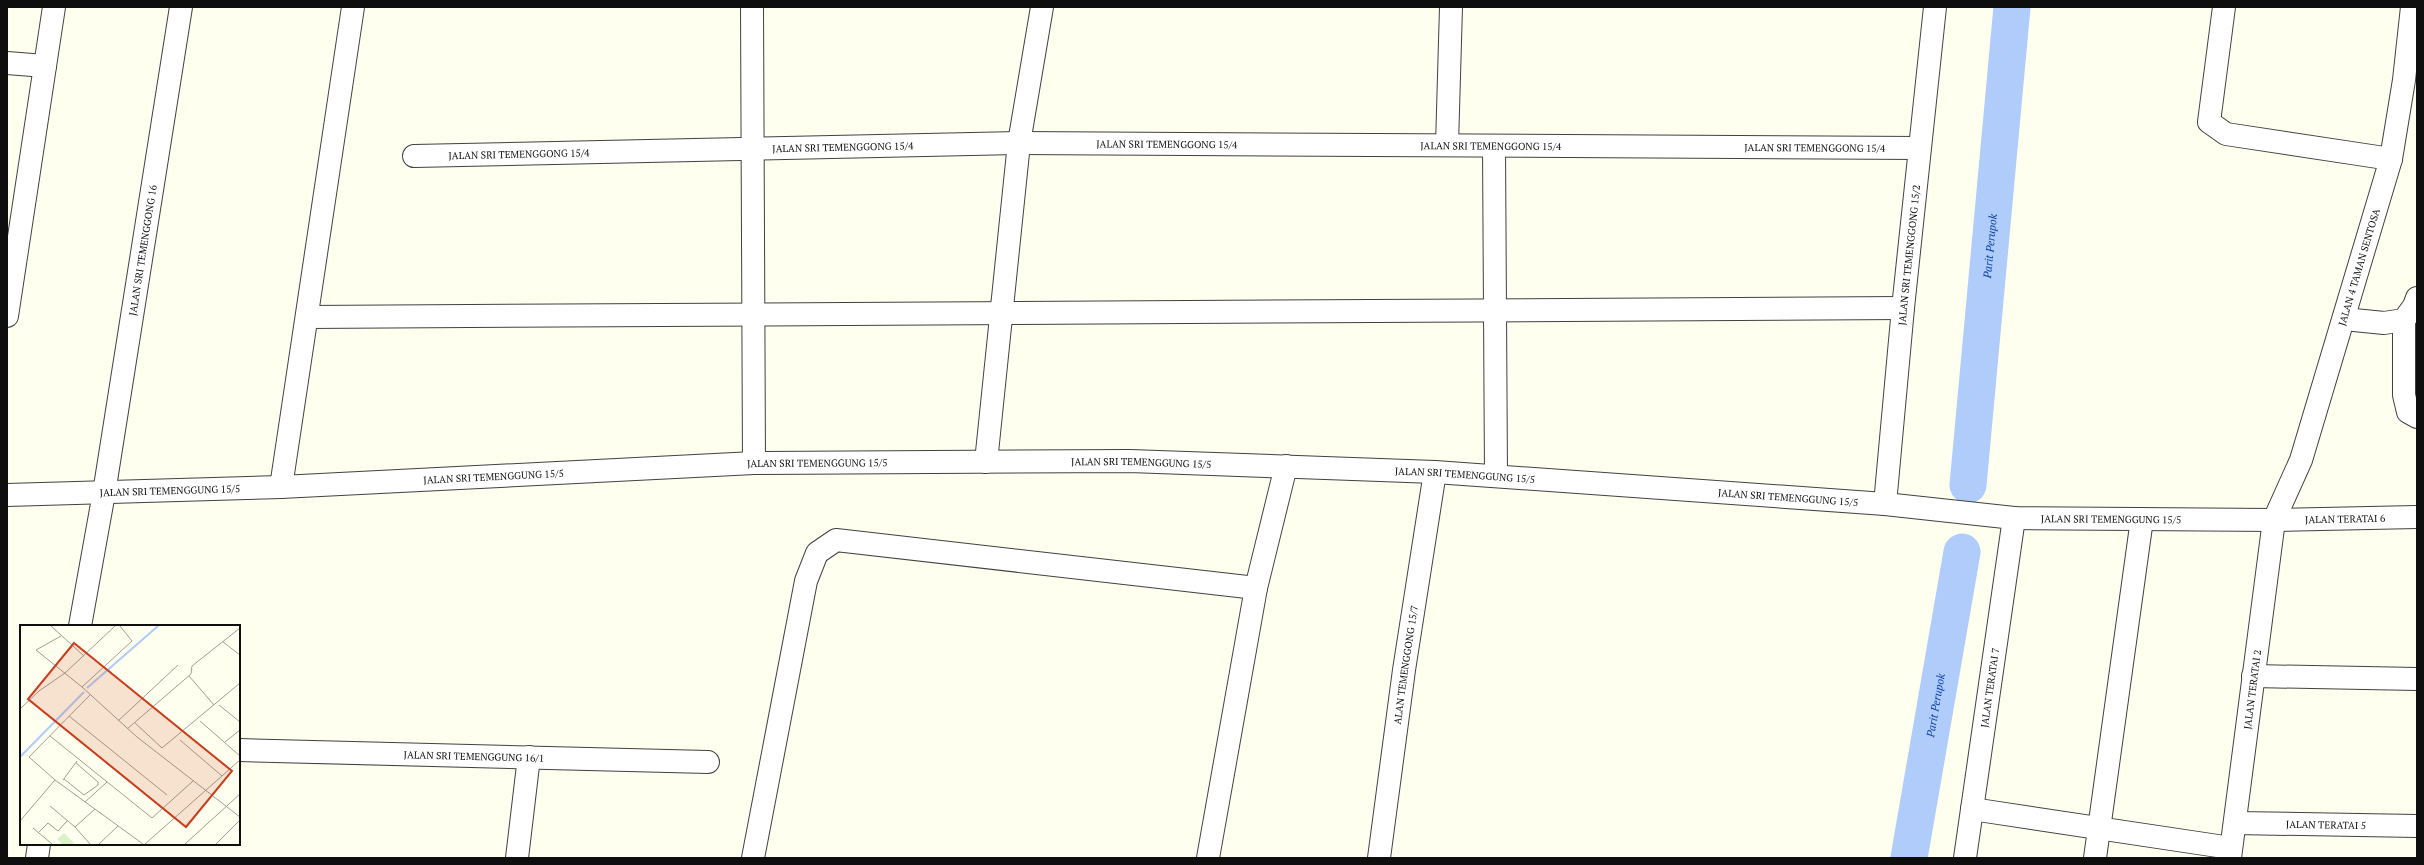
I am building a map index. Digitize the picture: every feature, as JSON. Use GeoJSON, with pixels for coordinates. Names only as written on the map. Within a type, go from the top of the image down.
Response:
{"type":"FeatureCollection","features":[{"type":"Feature","properties":{"kind":"street"},"geometry":{"type":"LineString","coordinates":[[7,316],[54,7]]}},
{"type":"Feature","properties":{"kind":"street","name":"JALAN SRI TEMENGGONG 16"},"geometry":{"type":"LineString","coordinates":[[80,625],[104,493],[181,7]]}},
{"type":"Feature","properties":{"kind":"street"},"geometry":{"type":"LineString","coordinates":[[281,487],[353,7]]}},
{"type":"Feature","properties":{"kind":"street"},"geometry":{"type":"LineString","coordinates":[[752,7],[754,463]]}},
{"type":"Feature","properties":{"kind":"street"},"geometry":{"type":"LineString","coordinates":[[986,462],[1019,143],[1042,7]]}},
{"type":"Feature","properties":{"kind":"street"},"geometry":{"type":"LineString","coordinates":[[1447,145],[1451,7]]}},
{"type":"Feature","properties":{"kind":"street","name":"JALAN SRI TEMENGGONG 15/2"},"geometry":{"type":"LineString","coordinates":[[1885,504],[1919,148],[1935,7]]}},
{"type":"Feature","properties":{"kind":"street"},"geometry":{"type":"LineString","coordinates":[[2224,7],[2209,122],[2226,134],[2391,159]]}},
{"type":"Feature","properties":{"kind":"street","name":"JALAN 4 TAMAN SENTOSA"},"geometry":{"type":"LineString","coordinates":[[2274,520],[2301,460],[2391,159],[2412,7]]}},
{"type":"Feature","properties":{"kind":"street"},"geometry":{"type":"LineString","coordinates":[[7,63],[45,66]]}},
{"type":"Feature","properties":{"kind":"street","name":"JALAN SRI TEMENGGONG 15/4"},"geometry":{"type":"LineString","coordinates":[[414,156],[1019,143],[1919,148]]}},
{"type":"Feature","properties":{"kind":"street"},"geometry":{"type":"LineString","coordinates":[[1494,146],[1496,476]]}},
{"type":"Feature","properties":{"kind":"street"},"geometry":{"type":"LineString","coordinates":[[2417,298],[2414,306],[2404,320],[2404,395],[2408,412],[2417,417]]}},
{"type":"Feature","properties":{"kind":"street"},"geometry":{"type":"LineString","coordinates":[[307,317],[1903,308]]}},
{"type":"Feature","properties":{"kind":"street"},"geometry":{"type":"LineString","coordinates":[[2344,319],[2384,323],[2404,320]]}},
{"type":"Feature","properties":{"kind":"street","name":"JALAN SRI TEMENGGUNG 15/5"},"geometry":{"type":"LineString","coordinates":[[7,495],[281,487],[754,463],[1130,461],[1435,472],[1885,504],[2014,518],[2274,520]]}},
{"type":"Feature","properties":{"kind":"street"},"geometry":{"type":"LineString","coordinates":[[1208,858],[1256,588],[1286,466]]}},
{"type":"Feature","properties":{"kind":"street","name":"ALAN TEMENGGONG 15/7"},"geometry":{"type":"LineString","coordinates":[[1379,858],[1404,670],[1435,472]]}},
{"type":"Feature","properties":{"kind":"street","name":"JALAN TERATAI 6"},"geometry":{"type":"LineString","coordinates":[[2274,520],[2417,517]]}},
{"type":"Feature","properties":{"kind":"street","name":"JALAN TERATAI 7"},"geometry":{"type":"LineString","coordinates":[[1965,858],[2014,518]]}},
{"type":"Feature","properties":{"kind":"street"},"geometry":{"type":"LineString","coordinates":[[2096,858],[2142,519]]}},
{"type":"Feature","properties":{"kind":"street","name":"JALAN TERATAI 2"},"geometry":{"type":"LineString","coordinates":[[2230,853],[2274,520]]}},
{"type":"Feature","properties":{"kind":"street"},"geometry":{"type":"LineString","coordinates":[[753,858],[806,581],[817,553],[836,540],[1256,588]]}},
{"type":"Feature","properties":{"kind":"street"},"geometry":{"type":"LineString","coordinates":[[2253,676],[2417,679]]}},
{"type":"Feature","properties":{"kind":"street","name":"JALAN SRI TEMENGGUNG 16/1"},"geometry":{"type":"LineString","coordinates":[[240,750],[708,762]]}},
{"type":"Feature","properties":{"kind":"street"},"geometry":{"type":"LineString","coordinates":[[518,858],[529,757]]}},
{"type":"Feature","properties":{"kind":"street"},"geometry":{"type":"LineString","coordinates":[[1972,809],[2099,828],[2230,853]]}},
{"type":"Feature","properties":{"kind":"street","name":"JALAN TERATAI 5"},"geometry":{"type":"LineString","coordinates":[[2235,823],[2417,826]]}},
{"type":"Feature","properties":{"kind":"street"},"geometry":{"type":"LineString","coordinates":[[37,858],[39,845]]}},
{"type":"Feature","properties":{"kind":"waterway","name":"Parit Perupok"},"geometry":{"type":"LineString","coordinates":[[1968,485],[2012,7]]}},
{"type":"Feature","properties":{"kind":"waterway","name":"Parit Perupok"},"geometry":{"type":"LineString","coordinates":[[1909,858],[1962,552]]}}]}
